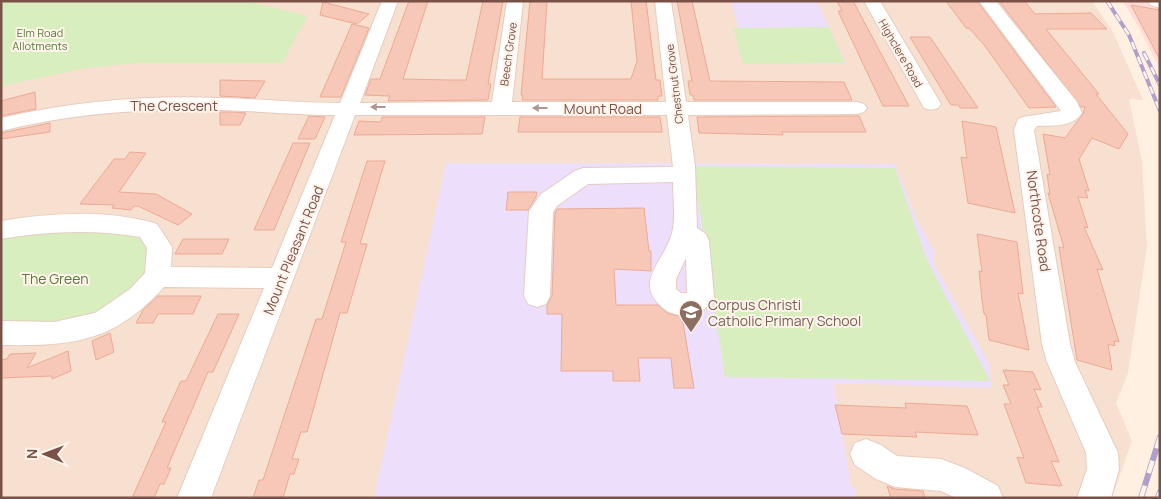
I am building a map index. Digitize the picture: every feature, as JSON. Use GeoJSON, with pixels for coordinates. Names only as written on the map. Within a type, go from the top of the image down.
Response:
{"type":"FeatureCollection","features":[{"type":"Feature","properties":{"kind":"street","name":"Mount Pleasant Road"},"geometry":{"type":"LineString","coordinates":[[194,498],[390,1]]}},
{"type":"Feature","properties":{"kind":"street","name":"Beech Grove"},"geometry":{"type":"LineString","coordinates":[[501,108],[515,1]]}},
{"type":"Feature","properties":{"kind":"street","name":"Chestnut Grove"},"geometry":{"type":"LineString","coordinates":[[663,1],[684,170],[685,232]]}},
{"type":"Feature","properties":{"kind":"street","name":"Highclere Road"},"geometry":{"type":"LineString","coordinates":[[872,1],[931,104]]}},
{"type":"Feature","properties":{"kind":"street","name":"Northcote Road"},"geometry":{"type":"LineString","coordinates":[[987,1],[1070,106],[1072,113],[1059,120],[1031,120],[1025,124],[1024,130],[1056,344],[1061,362],[1102,453],[1103,469],[1094,498]]}},
{"type":"Feature","properties":{"kind":"street"},"geometry":{"type":"LineString","coordinates":[[1156,1],[1160,3]]}},
{"type":"Feature","properties":{"kind":"street","name":"The Crescent"},"geometry":{"type":"LineString","coordinates":[[1,125],[65,110],[118,105],[254,105],[283,108],[348,108]]}},
{"type":"Feature","properties":{"kind":"street","name":"Mount Road"},"geometry":{"type":"LineString","coordinates":[[348,108],[857,108]]}},
{"type":"Feature","properties":{"kind":"street"},"geometry":{"type":"LineString","coordinates":[[537,296],[541,211],[549,200],[583,176],[684,170]]}},
{"type":"Feature","properties":{"kind":"street"},"geometry":{"type":"LineString","coordinates":[[1,230],[29,224],[122,224],[148,230],[160,248],[158,277],[139,297],[102,323],[54,334],[1,333]]}},
{"type":"Feature","properties":{"kind":"street"},"geometry":{"type":"LineString","coordinates":[[158,277],[281,278]]}},
{"type":"Feature","properties":{"kind":"street"},"geometry":{"type":"LineString","coordinates":[[866,454],[876,457],[886,467],[896,472],[941,475],[958,481],[986,498]]}},
{"type":"Feature","properties":{"kind":"shaded area"},"geometry":{"type":"Polygon","coordinates":[[[1,1],[1092,1],[1113,32],[1143,100],[1129,99],[1142,161],[1147,247],[1128,373],[1116,403],[1132,441],[1112,498],[1,498],[1,1]]]}},
{"type":"Feature","properties":{"kind":"shaded area"},"geometry":{"type":"Polygon","coordinates":[[[731,1],[817,1],[846,64],[747,63],[731,1]]]}},
{"type":"Feature","properties":{"kind":"shaded area"},"geometry":{"type":"Polygon","coordinates":[[[1123,1],[1160,1],[1160,69],[1140,30],[1123,1]]]}},
{"type":"Feature","properties":{"kind":"shaded area","name":"Corpus Christi Catholic Primary School"},"geometry":{"type":"Polygon","coordinates":[[[446,163],[895,164],[918,222],[935,252],[933,262],[990,365],[991,388],[834,383],[851,486],[854,486],[856,498],[374,498],[446,163]]]}},
{"type":"Feature","properties":{"kind":"green space","name":"Elm Road Allotments"},"geometry":{"type":"Polygon","coordinates":[[[1,1],[246,1],[307,17],[282,63],[136,63],[87,68],[1,86],[1,1]]]}},
{"type":"Feature","properties":{"kind":"green space"},"geometry":{"type":"Polygon","coordinates":[[[829,27],[845,63],[743,64],[733,28],[829,27]]]}},
{"type":"Feature","properties":{"kind":"green space"},"geometry":{"type":"Polygon","coordinates":[[[693,166],[895,168],[927,260],[990,381],[725,377],[693,166]]]}},
{"type":"Feature","properties":{"kind":"green space","name":"The Green"},"geometry":{"type":"Polygon","coordinates":[[[1,230],[148,230],[158,277],[102,323],[1,333],[1,230]]]}},
{"type":"Feature","properties":{"kind":"building"},"geometry":{"type":"Polygon","coordinates":[[[409,1],[428,1],[403,79],[466,80],[483,1],[503,1],[488,84],[491,84],[488,100],[388,101],[390,96],[365,95],[371,79],[380,79],[409,1]]]}},
{"type":"Feature","properties":{"kind":"building"},"geometry":{"type":"Polygon","coordinates":[[[530,1],[547,1],[542,79],[631,79],[637,61],[631,1],[646,1],[656,80],[660,80],[662,96],[658,96],[658,100],[522,100],[530,1]]]}},
{"type":"Feature","properties":{"kind":"building"},"geometry":{"type":"Polygon","coordinates":[[[677,1],[692,1],[710,81],[844,82],[852,100],[694,100],[693,95],[690,95],[688,81],[692,81],[677,1]]]}},
{"type":"Feature","properties":{"kind":"building"},"geometry":{"type":"Polygon","coordinates":[[[837,1],[853,1],[909,106],[883,106],[838,11],[842,11],[837,1]]]}},
{"type":"Feature","properties":{"kind":"building"},"geometry":{"type":"Polygon","coordinates":[[[946,1],[977,1],[1056,107],[1029,108],[985,46],[969,28],[966,28],[946,1]]]}},
{"type":"Feature","properties":{"kind":"building"},"geometry":{"type":"Polygon","coordinates":[[[999,1],[1024,1],[1035,14],[1091,13],[1107,29],[1046,29],[1099,94],[1096,94],[1128,134],[1119,149],[1092,138],[1079,159],[1089,191],[1085,190],[1088,198],[1078,197],[1088,228],[1084,227],[1103,270],[1097,269],[1119,342],[1114,341],[1115,346],[1108,344],[1112,370],[1077,360],[1059,247],[1064,248],[1048,193],[1050,194],[1047,174],[1050,175],[1043,134],[1065,138],[1083,114],[1085,107],[1081,107],[999,1]]]}},
{"type":"Feature","properties":{"kind":"building"},"geometry":{"type":"Polygon","coordinates":[[[323,2],[369,14],[357,24],[320,15],[323,2]]]}},
{"type":"Feature","properties":{"kind":"building"},"geometry":{"type":"Polygon","coordinates":[[[1131,5],[1160,10],[1160,60],[1131,5]]]}},
{"type":"Feature","properties":{"kind":"building"},"geometry":{"type":"Polygon","coordinates":[[[352,24],[369,28],[341,97],[320,97],[352,24]]]}},
{"type":"Feature","properties":{"kind":"building"},"geometry":{"type":"Polygon","coordinates":[[[910,37],[930,37],[978,108],[960,108],[959,105],[951,105],[910,37]]]}},
{"type":"Feature","properties":{"kind":"building"},"geometry":{"type":"Polygon","coordinates":[[[220,80],[265,81],[255,98],[220,96],[220,80]]]}},
{"type":"Feature","properties":{"kind":"building"},"geometry":{"type":"Polygon","coordinates":[[[35,92],[36,109],[1,116],[1,101],[35,92]]]}},
{"type":"Feature","properties":{"kind":"building"},"geometry":{"type":"Polygon","coordinates":[[[220,112],[246,113],[240,125],[220,125],[220,112]]]}},
{"type":"Feature","properties":{"kind":"building"},"geometry":{"type":"Polygon","coordinates":[[[309,116],[325,117],[315,139],[298,139],[309,116]]]}},
{"type":"Feature","properties":{"kind":"building"},"geometry":{"type":"Polygon","coordinates":[[[859,116],[866,132],[782,132],[783,135],[699,133],[697,117],[859,116]]]}},
{"type":"Feature","properties":{"kind":"building"},"geometry":{"type":"Polygon","coordinates":[[[382,117],[485,117],[482,134],[354,135],[359,121],[381,122],[382,117]]]}},
{"type":"Feature","properties":{"kind":"building"},"geometry":{"type":"Polygon","coordinates":[[[520,117],[660,117],[662,132],[518,132],[520,117]]]}},
{"type":"Feature","properties":{"kind":"building"},"geometry":{"type":"Polygon","coordinates":[[[962,121],[996,127],[1015,213],[968,203],[961,157],[967,158],[962,121]]]}},
{"type":"Feature","properties":{"kind":"building"},"geometry":{"type":"Polygon","coordinates":[[[50,123],[50,132],[1,139],[1,133],[50,123]]]}},
{"type":"Feature","properties":{"kind":"building"},"geometry":{"type":"Polygon","coordinates":[[[293,143],[310,143],[274,230],[254,230],[293,143]]]}},
{"type":"Feature","properties":{"kind":"building"},"geometry":{"type":"Polygon","coordinates":[[[130,152],[146,153],[119,192],[156,194],[192,214],[178,225],[138,206],[134,206],[131,210],[112,208],[114,205],[80,204],[114,159],[125,159],[130,152]]]}},
{"type":"Feature","properties":{"kind":"building"},"geometry":{"type":"Polygon","coordinates":[[[367,161],[385,161],[360,244],[367,244],[347,313],[340,313],[307,432],[301,432],[292,459],[299,459],[294,474],[290,474],[283,498],[253,498],[259,480],[263,480],[316,319],[322,319],[346,242],[341,242],[367,161]]]}},
{"type":"Feature","properties":{"kind":"building"},"geometry":{"type":"Polygon","coordinates":[[[508,192],[537,192],[528,210],[506,210],[508,192]]]}},
{"type":"Feature","properties":{"kind":"building"},"geometry":{"type":"Polygon","coordinates":[[[644,208],[649,251],[651,251],[651,271],[614,269],[616,305],[658,305],[667,313],[682,317],[694,388],[674,388],[671,358],[638,358],[640,381],[613,381],[613,371],[561,371],[562,314],[547,314],[547,305],[552,296],[555,213],[557,209],[644,208]]]}},
{"type":"Feature","properties":{"kind":"building"},"geometry":{"type":"Polygon","coordinates":[[[977,234],[1017,242],[1023,294],[1018,293],[1029,350],[989,340],[982,300],[979,271],[982,272],[977,234]]]}},
{"type":"Feature","properties":{"kind":"building"},"geometry":{"type":"Polygon","coordinates":[[[183,239],[229,239],[222,254],[175,254],[183,239]]]}},
{"type":"Feature","properties":{"kind":"building"},"geometry":{"type":"Polygon","coordinates":[[[158,296],[201,296],[193,314],[158,314],[153,323],[136,323],[143,310],[158,296]]]}},
{"type":"Feature","properties":{"kind":"building"},"geometry":{"type":"Polygon","coordinates":[[[218,314],[239,314],[213,372],[208,372],[167,468],[171,468],[164,484],[160,484],[154,498],[132,498],[166,422],[162,422],[181,381],[186,381],[218,314]]]}},
{"type":"Feature","properties":{"kind":"building"},"geometry":{"type":"Polygon","coordinates":[[[110,333],[114,352],[96,360],[92,341],[110,333]]]}},
{"type":"Feature","properties":{"kind":"building"},"geometry":{"type":"Polygon","coordinates":[[[68,351],[71,371],[52,379],[52,376],[1,378],[1,360],[7,359],[10,354],[36,353],[27,368],[68,351]]]}},
{"type":"Feature","properties":{"kind":"building"},"geometry":{"type":"Polygon","coordinates":[[[1003,370],[1033,372],[1041,390],[1034,389],[1042,407],[1037,407],[1059,462],[1051,461],[1062,486],[1026,483],[1017,457],[1024,458],[1004,404],[1011,404],[1003,385],[1009,385],[1003,370]]]}},
{"type":"Feature","properties":{"kind":"building"},"geometry":{"type":"Polygon","coordinates":[[[905,403],[967,406],[978,435],[915,432],[917,437],[842,434],[835,405],[906,408],[905,403]]]}},
{"type":"Feature","properties":{"kind":"building"},"geometry":{"type":"Polygon","coordinates":[[[887,486],[895,489],[923,491],[925,498],[891,498],[887,486]]]}},
{"type":"Feature","properties":{"kind":"railway"},"geometry":{"type":"LineString","coordinates":[[1107,1],[1129,35],[1160,111]]}},
{"type":"Feature","properties":{"kind":"railway"},"geometry":{"type":"LineString","coordinates":[[1144,53],[1160,85]]}},
{"type":"Feature","properties":{"kind":"railway"},"geometry":{"type":"LineString","coordinates":[[1141,498],[1160,437]]}},
{"type":"Feature","properties":{"kind":"railway"},"geometry":{"type":"LineString","coordinates":[[1158,498],[1160,492]]}},
{"type":"Feature","properties":{"kind":"place","name":"Corpus Christi Catholic Primary School"},"geometry":{"type":"Point","coordinates":[691,333]}}]}
